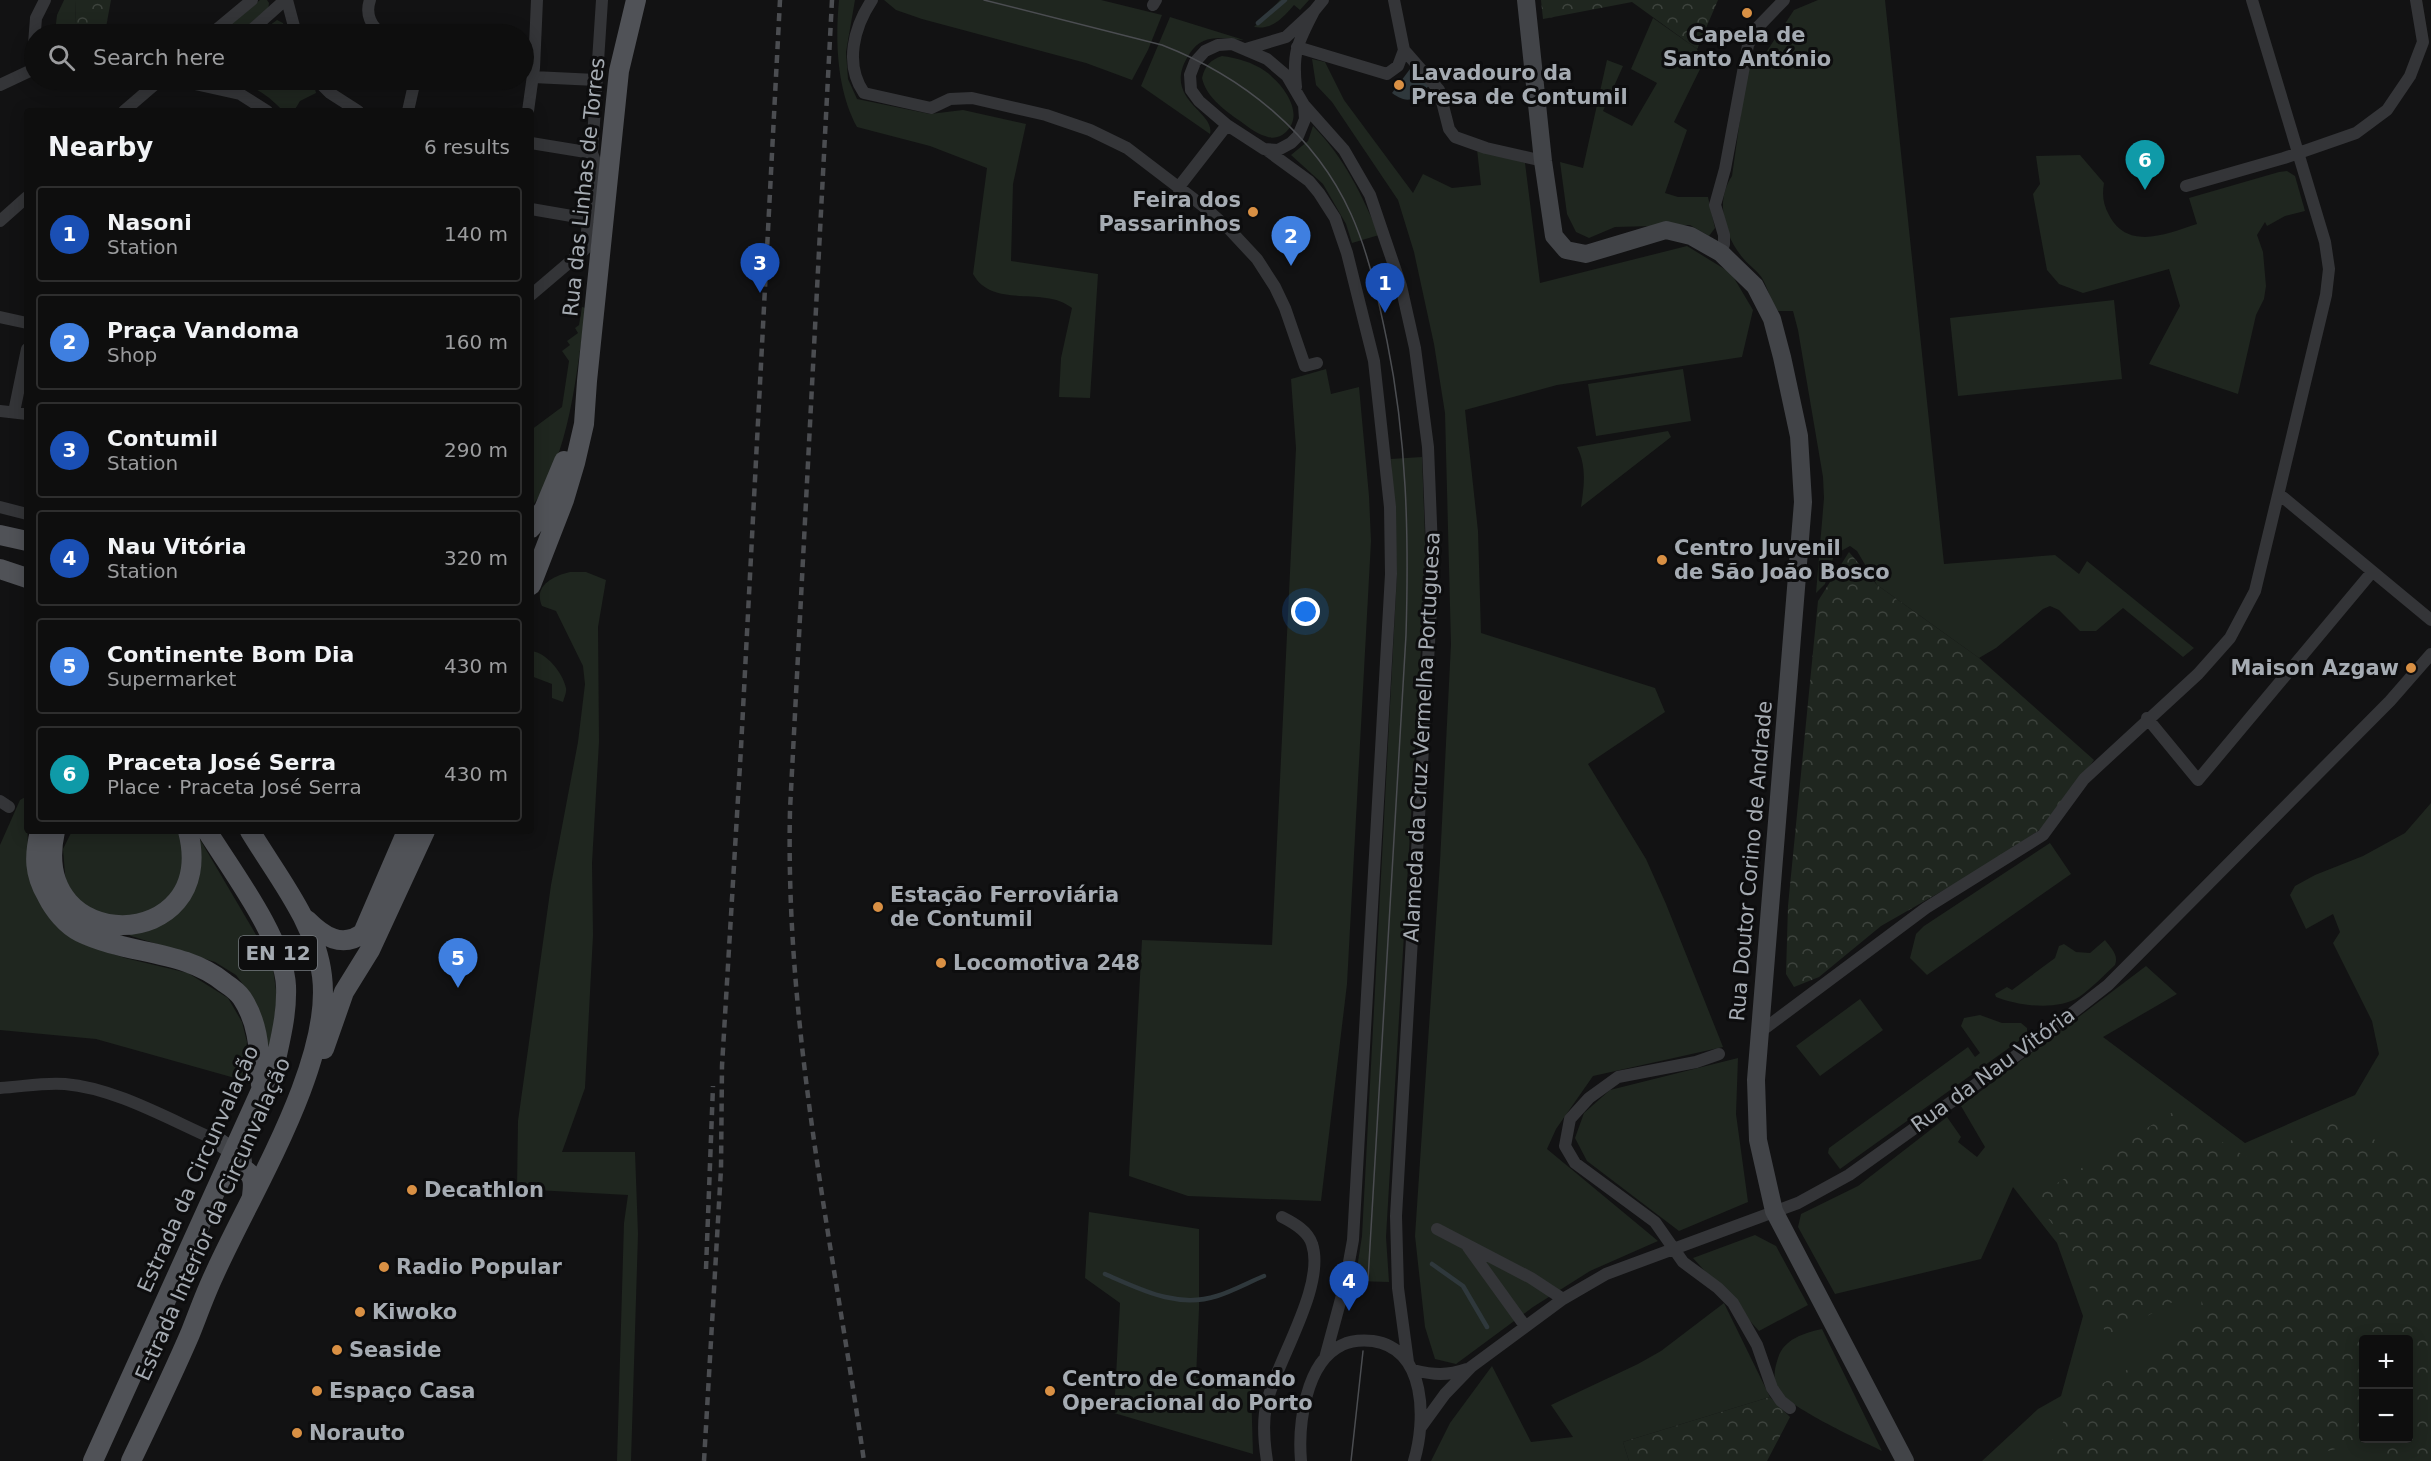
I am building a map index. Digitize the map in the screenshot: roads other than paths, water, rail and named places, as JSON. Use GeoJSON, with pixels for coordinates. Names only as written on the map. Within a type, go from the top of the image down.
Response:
{"type":"FeatureCollection","features":[{"type":"Feature","properties":{"kind":"main road","name":"Rua das Linhas de Torres"},"geometry":{"type":"LineString","coordinates":[[534,577],[564,501],[584,424],[619,71],[636,0]]}},
{"type":"Feature","properties":{"kind":"main road","name":"Rua das Linhas de Torres"},"geometry":{"type":"LineString","coordinates":[[534,524],[544,509],[562,465],[577,421],[587,381]]}},
{"type":"Feature","properties":{"kind":"main road"},"geometry":{"type":"LineString","coordinates":[[0,535],[24,540]]}},
{"type":"Feature","properties":{"kind":"main road"},"geometry":{"type":"LineString","coordinates":[[0,569],[24,577]]}},
{"type":"Feature","properties":{"kind":"main road"},"geometry":{"type":"LineString","coordinates":[[39,834],[35,853],[40,885],[55,911],[79,932],[188,962],[215,974],[242,996],[255,1024],[260,1048],[262,1089]]}},
{"type":"Feature","properties":{"kind":"main road"},"geometry":{"type":"LineString","coordinates":[[54,834],[51,850],[53,876],[67,901],[88,918],[108,926],[142,924],[167,912],[188,885],[193,850],[189,834]]}},
{"type":"Feature","properties":{"kind":"main road","name":"Estrada da Circunvalação"},"geometry":{"type":"LineString","coordinates":[[93,1461],[277,1055],[286,1015],[286,984],[279,954],[263,923],[209,834]]}},
{"type":"Feature","properties":{"kind":"main road","name":"Estrada Interior da Circunvalação"},"geometry":{"type":"LineString","coordinates":[[131,1461],[190,1334],[214,1275],[288,1122],[319,1032],[324,995],[316,947],[300,914],[252,834]]}},
{"type":"Feature","properties":{"kind":"main road"},"geometry":{"type":"LineString","coordinates":[[300,914],[325,936],[341,941],[356,938],[367,926],[406,834]]}},
{"type":"Feature","properties":{"kind":"main road"},"geometry":{"type":"LineString","coordinates":[[288,1122],[320,1058],[337,1017],[344,992],[370,950],[424,834]]}},
{"type":"Feature","properties":{"kind":"main road"},"geometry":{"type":"LineString","coordinates":[[221,1178],[238,1167],[252,1175],[254,1182],[252,1196]]}},
{"type":"Feature","properties":{"kind":"street"},"geometry":{"type":"LineString","coordinates":[[36,24],[36,18],[45,0]]}},
{"type":"Feature","properties":{"kind":"street"},"geometry":{"type":"LineString","coordinates":[[223,24],[252,0]]}},
{"type":"Feature","properties":{"kind":"street"},"geometry":{"type":"LineString","coordinates":[[259,24],[286,0],[293,24]]}},
{"type":"Feature","properties":{"kind":"street"},"geometry":{"type":"LineString","coordinates":[[370,0],[371,24]]}},
{"type":"Feature","properties":{"kind":"street"},"geometry":{"type":"LineString","coordinates":[[534,30],[537,0]]}},
{"type":"Feature","properties":{"kind":"street"},"geometry":{"type":"LineString","coordinates":[[534,292],[585,249],[595,161],[592,153],[602,0]]}},
{"type":"Feature","properties":{"kind":"street"},"geometry":{"type":"LineString","coordinates":[[872,0],[861,17],[854,54],[856,81],[864,93],[931,108],[950,99],[972,98],[1046,115],[1090,130],[1127,148],[1229,229],[1257,259],[1285,308],[1305,366],[1317,363]]}},
{"type":"Feature","properties":{"kind":"street"},"geometry":{"type":"LineString","coordinates":[[1246,49],[1286,37],[1323,0]]}},
{"type":"Feature","properties":{"kind":"street"},"geometry":{"type":"LineString","coordinates":[[1394,0],[1404,50],[1439,90],[1449,129],[1455,137],[1486,148],[1543,161]]}},
{"type":"Feature","properties":{"kind":"street","name":"Rua Doutor Corino de Andrade"},"geometry":{"type":"LineString","coordinates":[[1526,0],[1543,161],[1554,236],[1566,250],[1586,254],[1666,230],[1691,236],[1721,253],[1755,286],[1772,319],[1782,357],[1799,436],[1803,502],[1755,1080],[1758,1140],[1774,1211],[1905,1461]]}},
{"type":"Feature","properties":{"kind":"street"},"geometry":{"type":"LineString","coordinates":[[1721,253],[1724,235],[1715,205],[1725,169],[1748,45],[1757,28],[1784,0]]}},
{"type":"Feature","properties":{"kind":"street"},"geometry":{"type":"LineString","coordinates":[[1760,1032],[1926,909],[2043,835],[2084,778],[2147,718],[2198,674],[2230,638],[2255,591],[2326,295],[2329,269],[2325,242],[2253,0]]}},
{"type":"Feature","properties":{"kind":"street"},"geometry":{"type":"LineString","coordinates":[[2186,186],[2299,153],[2356,133],[2387,110],[2410,76],[2427,41],[2416,0]]}},
{"type":"Feature","properties":{"kind":"street"},"geometry":{"type":"LineString","coordinates":[[1296,88],[1293,62],[1297,47],[1314,11]]}},
{"type":"Feature","properties":{"kind":"street"},"geometry":{"type":"LineString","coordinates":[[1232,44],[1267,59],[1287,76],[1296,88],[1304,105],[1305,119],[1298,136],[1278,150],[1264,149],[1227,125],[1200,101],[1191,90],[1190,75],[1195,62],[1202,54],[1218,45],[1232,44]]}},
{"type":"Feature","properties":{"kind":"street"},"geometry":{"type":"LineString","coordinates":[[1297,47],[1387,74],[1398,66],[1404,50]]}},
{"type":"Feature","properties":{"kind":"street"},"geometry":{"type":"LineString","coordinates":[[534,71],[596,80]]}},
{"type":"Feature","properties":{"kind":"street"},"geometry":{"type":"LineString","coordinates":[[0,85],[24,73]]}},
{"type":"Feature","properties":{"kind":"street"},"geometry":{"type":"LineString","coordinates":[[127,108],[148,90]]}},
{"type":"Feature","properties":{"kind":"street"},"geometry":{"type":"LineString","coordinates":[[225,90],[240,94],[262,108]]}},
{"type":"Feature","properties":{"kind":"street"},"geometry":{"type":"LineString","coordinates":[[327,90],[353,108]]}},
{"type":"Feature","properties":{"kind":"street"},"geometry":{"type":"LineString","coordinates":[[409,108],[413,90]]}},
{"type":"Feature","properties":{"kind":"street"},"geometry":{"type":"LineString","coordinates":[[528,108],[529,90]]}},
{"type":"Feature","properties":{"kind":"street","name":"Alameda da Cruz Vermelha Portuguesa"},"geometry":{"type":"LineString","coordinates":[[1304,105],[1344,150],[1370,195],[1401,286],[1411,331],[1428,447],[1433,574],[1396,1216],[1398,1288],[1411,1366],[1420,1400],[1421,1427]]}},
{"type":"Feature","properties":{"kind":"street"},"geometry":{"type":"LineString","coordinates":[[1178,188],[1227,125]]}},
{"type":"Feature","properties":{"kind":"street"},"geometry":{"type":"LineString","coordinates":[[534,143],[592,153]]}},
{"type":"Feature","properties":{"kind":"street","name":"Alameda da Cruz Vermelha Portuguesa"},"geometry":{"type":"LineString","coordinates":[[1264,149],[1281,158],[1309,181],[1335,218],[1347,253],[1373,353],[1390,507],[1391,574],[1353,1240],[1345,1284],[1325,1358],[1314,1376],[1303,1408],[1300,1426],[1301,1461]]}},
{"type":"Feature","properties":{"kind":"street"},"geometry":{"type":"LineString","coordinates":[[0,221],[24,200]]}},
{"type":"Feature","properties":{"kind":"street"},"geometry":{"type":"LineString","coordinates":[[534,210],[589,219]]}},
{"type":"Feature","properties":{"kind":"street"},"geometry":{"type":"LineString","coordinates":[[0,317],[24,322]]}},
{"type":"Feature","properties":{"kind":"street"},"geometry":{"type":"LineString","coordinates":[[0,411],[21,413],[24,381]]}},
{"type":"Feature","properties":{"kind":"street"},"geometry":{"type":"LineString","coordinates":[[2279,494],[2431,620]]}},
{"type":"Feature","properties":{"kind":"street"},"geometry":{"type":"LineString","coordinates":[[0,507],[24,513]]}},
{"type":"Feature","properties":{"kind":"street"},"geometry":{"type":"LineString","coordinates":[[2147,718],[2198,780],[2372,572]]}},
{"type":"Feature","properties":{"kind":"street","name":"Rua da Nau Vitória"},"geometry":{"type":"LineString","coordinates":[[1421,1427],[1445,1394],[1471,1367],[1563,1299],[1606,1274],[1798,1203],[1849,1175],[2031,1046],[2108,985],[2390,701],[2431,654]]}},
{"type":"Feature","properties":{"kind":"street"},"geometry":{"type":"LineString","coordinates":[[1719,1054],[1618,1077],[1589,1098],[1570,1119],[1565,1146],[1575,1163],[1654,1222],[1683,1262],[1718,1288],[1733,1304],[1758,1345],[1772,1388],[1781,1401],[1790,1408]]}},
{"type":"Feature","properties":{"kind":"street"},"geometry":{"type":"LineString","coordinates":[[0,1088],[64,1084],[114,1095],[216,1140],[240,1156],[252,1175]]}},
{"type":"Feature","properties":{"kind":"street"},"geometry":{"type":"LineString","coordinates":[[216,1140],[227,1139],[243,1131]]}},
{"type":"Feature","properties":{"kind":"street"},"geometry":{"type":"LineString","coordinates":[[1267,1461],[1264,1436],[1266,1402],[1305,1304],[1314,1268],[1312,1244],[1300,1227],[1282,1216]]}},
{"type":"Feature","properties":{"kind":"street"},"geometry":{"type":"LineString","coordinates":[[1437,1228],[1531,1278],[1563,1299]]}},
{"type":"Feature","properties":{"kind":"street"},"geometry":{"type":"LineString","coordinates":[[1465,1243],[1525,1326]]}},
{"type":"Feature","properties":{"kind":"street"},"geometry":{"type":"LineString","coordinates":[[1325,1358],[1341,1345],[1362,1340],[1383,1343],[1401,1353],[1411,1366]]}},
{"type":"Feature","properties":{"kind":"street","name":"Rua da Nau Vitória"},"geometry":{"type":"LineString","coordinates":[[1411,1366],[1439,1375],[1452,1374],[1471,1367]]}},
{"type":"Feature","properties":{"kind":"street"},"geometry":{"type":"LineString","coordinates":[[1414,1461],[1421,1427]]}},
{"type":"Feature","properties":{"kind":"waterway"},"geometry":{"type":"LineString","coordinates":[[1258,23],[1285,0]]}},
{"type":"Feature","properties":{"kind":"waterway"},"geometry":{"type":"LineString","coordinates":[[1432,1264],[1463,1286],[1487,1327]]}},
{"type":"Feature","properties":{"kind":"waterway"},"geometry":{"type":"LineString","coordinates":[[1105,1274],[1159,1296],[1188,1300],[1217,1296],[1264,1276]]}},
{"type":"Feature","properties":{"kind":"tram line"},"geometry":{"type":"LineString","coordinates":[[984,0],[1162,45],[1220,73],[1247,91],[1273,111],[1318,158],[1336,185],[1351,214],[1368,260],[1394,378],[1403,451],[1407,524],[1406,635],[1368,1280]]}},
{"type":"Feature","properties":{"kind":"tram line"},"geometry":{"type":"LineString","coordinates":[[1351,1461],[1363,1351]]}},
{"type":"Feature","properties":{"kind":"railway"},"geometry":{"type":"LineString","coordinates":[[704,1461],[721,1169],[722,1066],[780,0]]}},
{"type":"Feature","properties":{"kind":"railway"},"geometry":{"type":"LineString","coordinates":[[832,0],[790,810],[790,892],[795,974],[813,1137],[864,1461]]}},
{"type":"Feature","properties":{"kind":"railway"},"geometry":{"type":"LineString","coordinates":[[706,1269],[713,1086]]}},
{"type":"Feature","properties":{"kind":"place","name":"Capela de Santo António"},"geometry":{"type":"Point","coordinates":[1747,13]}},
{"type":"Feature","properties":{"kind":"place","name":"Lavadouro da Presa de Contumil"},"geometry":{"type":"Point","coordinates":[1399,85]}},
{"type":"Feature","properties":{"kind":"place","name":"Praceta José Serra"},"geometry":{"type":"Point","coordinates":[2145,190]}},
{"type":"Feature","properties":{"kind":"place","name":"Feira dos Passarinhos"},"geometry":{"type":"Point","coordinates":[1253,212]}},
{"type":"Feature","properties":{"kind":"place","name":"Praça Vandoma"},"geometry":{"type":"Point","coordinates":[1291,266]}},
{"type":"Feature","properties":{"kind":"place","name":"Contumil"},"geometry":{"type":"Point","coordinates":[760,293]}},
{"type":"Feature","properties":{"kind":"place","name":"Nasoni"},"geometry":{"type":"Point","coordinates":[1385,313]}},
{"type":"Feature","properties":{"kind":"place","name":"Centro Juvenil de São João Bosco"},"geometry":{"type":"Point","coordinates":[1662,560]}},
{"type":"Feature","properties":{"kind":"place","name":"Maison Azgaw"},"geometry":{"type":"Point","coordinates":[2411,668]}},
{"type":"Feature","properties":{"kind":"place","name":"Estação Ferroviária de Contumil"},"geometry":{"type":"Point","coordinates":[878,907]}},
{"type":"Feature","properties":{"kind":"place","name":"Locomotiva 248"},"geometry":{"type":"Point","coordinates":[941,963]}},
{"type":"Feature","properties":{"kind":"place","name":"Continente Bom Dia"},"geometry":{"type":"Point","coordinates":[458,988]}},
{"type":"Feature","properties":{"kind":"place","name":"Decathlon"},"geometry":{"type":"Point","coordinates":[412,1190]}},
{"type":"Feature","properties":{"kind":"place","name":"Radio Popular"},"geometry":{"type":"Point","coordinates":[384,1267]}},
{"type":"Feature","properties":{"kind":"place","name":"Nau Vitória"},"geometry":{"type":"Point","coordinates":[1349,1311]}},
{"type":"Feature","properties":{"kind":"place","name":"Kiwoko"},"geometry":{"type":"Point","coordinates":[360,1312]}},
{"type":"Feature","properties":{"kind":"place","name":"Seaside"},"geometry":{"type":"Point","coordinates":[337,1350]}},
{"type":"Feature","properties":{"kind":"place","name":"Espaço Casa"},"geometry":{"type":"Point","coordinates":[317,1391]}},
{"type":"Feature","properties":{"kind":"place","name":"Centro de Comando Operacional do Porto"},"geometry":{"type":"Point","coordinates":[1050,1391]}},
{"type":"Feature","properties":{"kind":"place","name":"Norauto"},"geometry":{"type":"Point","coordinates":[297,1433]}}]}
